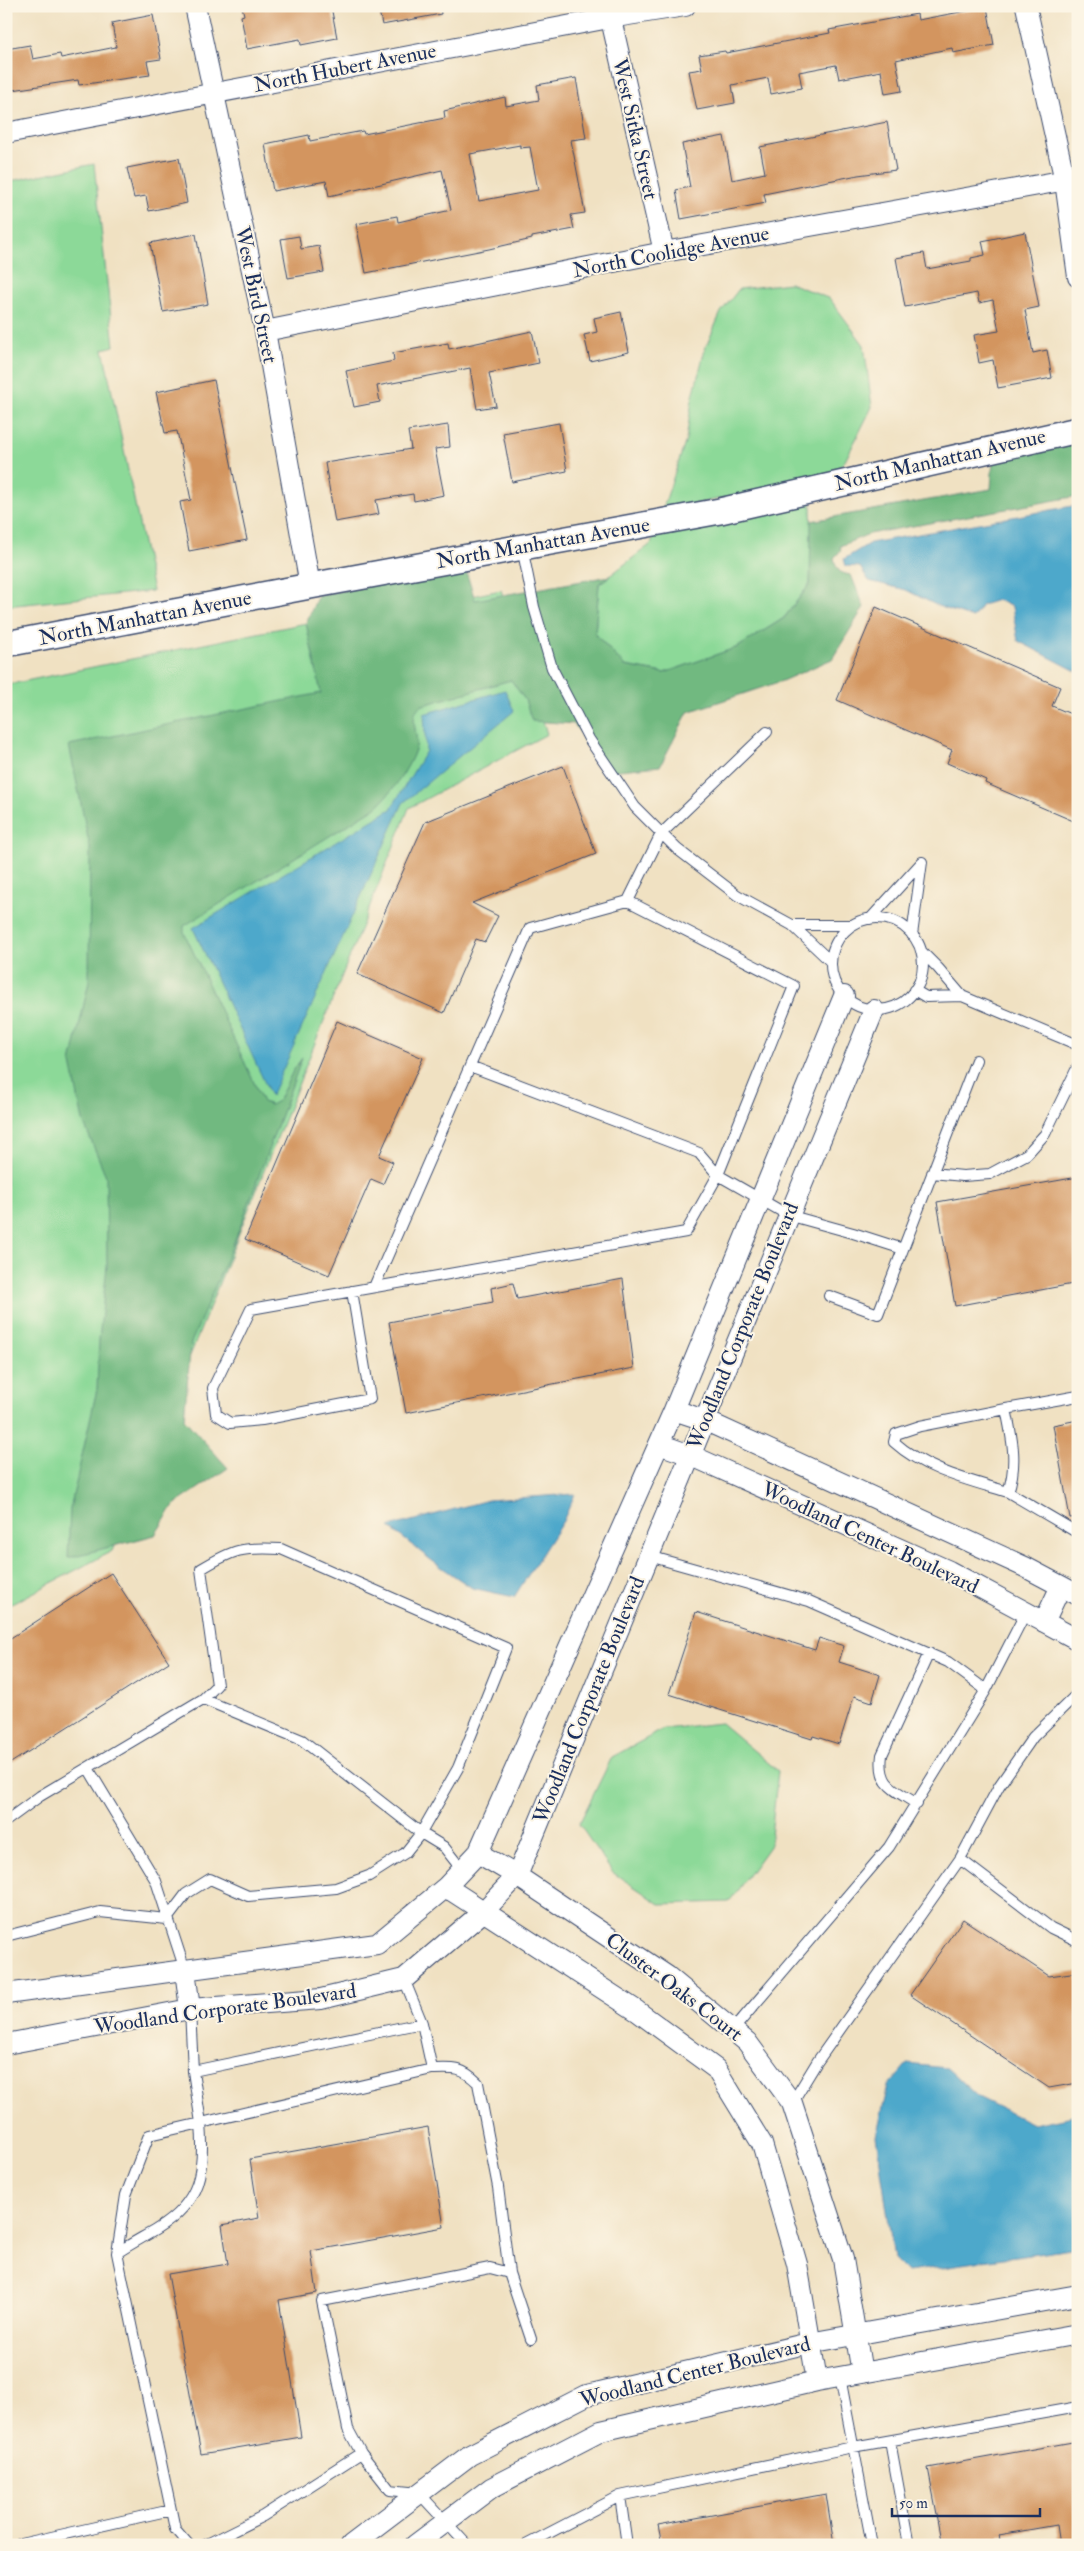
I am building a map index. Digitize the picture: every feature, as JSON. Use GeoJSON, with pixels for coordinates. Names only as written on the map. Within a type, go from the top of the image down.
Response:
{"type":"FeatureCollection","features":[{"type":"Feature","properties":{"kind":"street","name":"West Bird Street"},"geometry":{"type":"LineString","coordinates":[[196,6],[265,331],[310,586]]}},
{"type":"Feature","properties":{"kind":"street","name":"North Hubert Avenue"},"geometry":{"type":"LineString","coordinates":[[6,134],[609,12],[684,6]]}},
{"type":"Feature","properties":{"kind":"street"},"geometry":{"type":"LineString","coordinates":[[1026,6],[1071,180],[1078,277]]}},
{"type":"Feature","properties":{"kind":"street","name":"West Sitka Street"},"geometry":{"type":"LineString","coordinates":[[609,12],[664,252]]}},
{"type":"Feature","properties":{"kind":"street","name":"North Coolidge Avenue"},"geometry":{"type":"LineString","coordinates":[[265,331],[664,252],[1071,180]]}},
{"type":"Feature","properties":{"kind":"street","name":"North Manhattan Avenue"},"geometry":{"type":"LineString","coordinates":[[6,644],[720,511],[1078,430]]}},
{"type":"Feature","properties":{"kind":"street","name":"Woodland Corporate Boulevard"},"geometry":{"type":"LineString","coordinates":[[6,1994],[377,1944],[446,1887],[478,1853],[674,1410],[844,996]]}},
{"type":"Feature","properties":{"kind":"street","name":"Woodland Corporate Boulevard"},"geometry":{"type":"LineString","coordinates":[[6,2044],[190,2009],[321,1999],[404,1979],[484,1911],[517,1876],[874,1010]]}},
{"type":"Feature","properties":{"kind":"street","name":"Woodland Center Boulevard"},"geometry":{"type":"LineString","coordinates":[[674,1410],[704,1420],[1025,1567],[1073,1591]]}},
{"type":"Feature","properties":{"kind":"street","name":"Woodland Center Boulevard"},"geometry":{"type":"LineString","coordinates":[[659,1444],[949,1571],[1078,1640]]}},
{"type":"Feature","properties":{"kind":"street"},"geometry":{"type":"LineString","coordinates":[[1044,1622],[1073,1591]]}},
{"type":"Feature","properties":{"kind":"street","name":"Cluster Oaks Court"},"geometry":{"type":"LineString","coordinates":[[478,1853],[517,1876],[667,1976],[748,2042],[792,2103],[842,2259],[862,2373]]}},
{"type":"Feature","properties":{"kind":"street","name":"Cluster Oaks Court"},"geometry":{"type":"LineString","coordinates":[[446,1887],[637,2011],[716,2069],[762,2144],[797,2264],[817,2381]]}},
{"type":"Feature","properties":{"kind":"street"},"geometry":{"type":"LineString","coordinates":[[185,1970],[190,2009]]}},
{"type":"Feature","properties":{"kind":"street","name":"Woodland Center Boulevard"},"geometry":{"type":"LineString","coordinates":[[351,2545],[470,2455],[588,2395],[809,2343],[1078,2295]]}},
{"type":"Feature","properties":{"kind":"street","name":"Woodland Center Boulevard"},"geometry":{"type":"LineString","coordinates":[[415,2545],[491,2488],[601,2431],[817,2381],[1078,2334]]}},
{"type":"Feature","properties":{"kind":"lane"},"geometry":{"type":"LineString","coordinates":[[522,547],[534,607],[552,668],[588,740],[635,807],[677,849],[737,895],[792,925],[831,962]]}},
{"type":"Feature","properties":{"kind":"lane"},"geometry":{"type":"LineString","coordinates":[[628,902],[662,834],[767,732]]}},
{"type":"Feature","properties":{"kind":"lane"},"geometry":{"type":"LineString","coordinates":[[870,919],[922,862],[912,935]]}},
{"type":"Feature","properties":{"kind":"lane"},"geometry":{"type":"LineString","coordinates":[[352,1291],[370,1399],[262,1420],[230,1423],[216,1414],[213,1388],[251,1309],[374,1287],[686,1232],[718,1176],[794,986],[628,902],[530,928],[374,1287]]}},
{"type":"Feature","properties":{"kind":"lane"},"geometry":{"type":"LineString","coordinates":[[792,925],[852,925],[870,919],[886,919],[900,925],[912,935],[921,951],[962,996]]}},
{"type":"Feature","properties":{"kind":"lane"},"geometry":{"type":"LineString","coordinates":[[852,925],[837,941],[831,962],[836,986],[853,1003],[874,1010],[896,1005],[914,990],[920,978],[922,965],[921,951]]}},
{"type":"Feature","properties":{"kind":"lane"},"geometry":{"type":"LineString","coordinates":[[914,990],[926,997],[962,996],[1078,1045]]}},
{"type":"Feature","properties":{"kind":"lane"},"geometry":{"type":"LineString","coordinates":[[829,1296],[878,1314],[976,1060]]}},
{"type":"Feature","properties":{"kind":"lane"},"geometry":{"type":"LineString","coordinates":[[470,1066],[700,1153],[718,1176],[762,1198],[788,1215],[853,1232],[903,1249]]}},
{"type":"Feature","properties":{"kind":"lane"},"geometry":{"type":"LineString","coordinates":[[932,1173],[963,1176],[990,1174],[1026,1154],[1045,1134],[1078,1066]]}},
{"type":"Feature","properties":{"kind":"lane"},"geometry":{"type":"LineString","coordinates":[[1078,1396],[920,1426],[896,1434],[894,1442],[907,1454],[929,1466],[1008,1492],[1078,1533]]}},
{"type":"Feature","properties":{"kind":"lane"},"geometry":{"type":"LineString","coordinates":[[1006,1409],[1014,1450],[1014,1475],[1008,1492]]}},
{"type":"Feature","properties":{"kind":"lane"},"geometry":{"type":"LineString","coordinates":[[6,1821],[40,1796],[203,1699],[217,1685],[201,1569],[231,1551],[261,1548],[281,1549],[506,1648],[458,1768],[421,1832],[405,1852],[369,1876],[336,1888],[248,1896],[210,1879],[186,1894],[167,1919]]}},
{"type":"Feature","properties":{"kind":"lane"},"geometry":{"type":"LineString","coordinates":[[649,1556],[809,1601],[948,1662],[986,1690]]}},
{"type":"Feature","properties":{"kind":"lane"},"geometry":{"type":"LineString","coordinates":[[733,2030],[889,1847],[986,1690],[1026,1612]]}},
{"type":"Feature","properties":{"kind":"lane"},"geometry":{"type":"LineString","coordinates":[[917,1804],[884,1782],[880,1771],[882,1755],[929,1653]]}},
{"type":"Feature","properties":{"kind":"lane"},"geometry":{"type":"LineString","coordinates":[[792,2103],[816,2062],[960,1859],[999,1786],[1033,1737],[1078,1692]]}},
{"type":"Feature","properties":{"kind":"lane"},"geometry":{"type":"LineString","coordinates":[[203,1699],[302,1740],[421,1832],[444,1847],[462,1870]]}},
{"type":"Feature","properties":{"kind":"lane"},"geometry":{"type":"LineString","coordinates":[[88,1768],[156,1881],[185,1970]]}},
{"type":"Feature","properties":{"kind":"lane"},"geometry":{"type":"LineString","coordinates":[[960,1859],[1051,1928],[1078,1940]]}},
{"type":"Feature","properties":{"kind":"lane"},"geometry":{"type":"LineString","coordinates":[[6,1936],[100,1912],[167,1919]]}},
{"type":"Feature","properties":{"kind":"lane"},"geometry":{"type":"LineString","coordinates":[[404,1979],[422,2023],[432,2069]]}},
{"type":"Feature","properties":{"kind":"lane"},"geometry":{"type":"LineString","coordinates":[[117,2252],[178,2215],[188,2204],[199,2182],[203,2154],[201,2123],[193,2071],[190,2009]]}},
{"type":"Feature","properties":{"kind":"lane"},"geometry":{"type":"LineString","coordinates":[[193,2071],[422,2023]]}},
{"type":"Feature","properties":{"kind":"lane"},"geometry":{"type":"LineString","coordinates":[[189,2545],[175,2529],[117,2252],[126,2195],[149,2135],[432,2069],[447,2068],[466,2071],[478,2083],[498,2187],[509,2273],[531,2339]]}},
{"type":"Feature","properties":{"kind":"lane"},"geometry":{"type":"LineString","coordinates":[[467,2545],[419,2493],[390,2490],[361,2453],[348,2429],[322,2301],[490,2268],[509,2273]]}},
{"type":"Feature","properties":{"kind":"lane"},"geometry":{"type":"LineString","coordinates":[[840,2377],[872,2545]]}},
{"type":"Feature","properties":{"kind":"lane"},"geometry":{"type":"LineString","coordinates":[[526,2545],[620,2496],[853,2447],[1078,2407]]}},
{"type":"Feature","properties":{"kind":"lane"},"geometry":{"type":"LineString","coordinates":[[890,2441],[909,2545]]}},
{"type":"Feature","properties":{"kind":"lane"},"geometry":{"type":"LineString","coordinates":[[205,2545],[263,2516],[361,2453]]}},
{"type":"Feature","properties":{"kind":"lane"},"geometry":{"type":"LineString","coordinates":[[620,2496],[627,2545]]}},
{"type":"Feature","properties":{"kind":"lane"},"geometry":{"type":"LineString","coordinates":[[16,2545],[171,2510]]}},
{"type":"Feature","properties":{"kind":"green space"},"geometry":{"type":"Polygon","coordinates":[[[94,164],[114,346],[103,349],[153,591],[6,606],[6,182],[94,164]]]}},
{"type":"Feature","properties":{"kind":"green space"},"geometry":{"type":"Polygon","coordinates":[[[790,283],[830,299],[864,345],[872,407],[845,461],[832,475],[662,511],[686,440],[692,400],[705,349],[721,312],[739,289],[790,283]]]}},
{"type":"Feature","properties":{"kind":"green space"},"geometry":{"type":"Polygon","coordinates":[[[1078,440],[1078,496],[869,534],[840,546],[841,550],[834,558],[836,565],[841,572],[851,575],[864,607],[832,659],[782,681],[688,712],[660,766],[609,771],[574,724],[532,721],[525,700],[511,680],[420,706],[416,711],[414,721],[416,745],[412,757],[398,781],[381,803],[184,926],[184,932],[263,1102],[271,1105],[278,1101],[293,1071],[302,1058],[239,1230],[191,1343],[184,1419],[228,1468],[174,1505],[155,1535],[68,1558],[70,1509],[97,1389],[99,1340],[107,1266],[106,1176],[83,1121],[71,1063],[89,981],[90,848],[69,745],[321,693],[306,623],[318,595],[465,568],[475,600],[610,576],[599,584],[595,634],[625,666],[664,673],[738,647],[784,618],[810,584],[811,521],[991,489],[993,458],[1078,440]]]}},
{"type":"Feature","properties":{"kind":"green space"},"geometry":{"type":"Polygon","coordinates":[[[811,501],[812,550],[810,584],[784,618],[739,647],[664,673],[625,666],[595,634],[599,584],[651,544],[655,533],[811,501]]]}},
{"type":"Feature","properties":{"kind":"green space"},"geometry":{"type":"Polygon","coordinates":[[[501,590],[547,734],[409,808],[112,1551],[6,1607],[6,685],[306,623],[308,630],[501,590]]]}},
{"type":"Feature","properties":{"kind":"green space"},"geometry":{"type":"Polygon","coordinates":[[[721,1723],[778,1771],[770,1845],[729,1902],[660,1904],[612,1872],[579,1824],[612,1757],[664,1729],[721,1723]]]}},
{"type":"Feature","properties":{"kind":"water"},"geometry":{"type":"Polygon","coordinates":[[[1078,505],[1078,672],[1018,641],[1012,607],[998,600],[982,605],[973,618],[938,606],[906,590],[869,581],[860,567],[846,566],[844,559],[870,543],[1078,505]]]}},
{"type":"Feature","properties":{"kind":"water"},"geometry":{"type":"Polygon","coordinates":[[[505,690],[514,711],[403,803],[271,1096],[193,928],[391,809],[426,751],[424,714],[505,690]]]}},
{"type":"Feature","properties":{"kind":"water"},"geometry":{"type":"Polygon","coordinates":[[[575,1494],[563,1521],[514,1597],[472,1588],[431,1560],[389,1527],[488,1500],[575,1494]]]}},
{"type":"Feature","properties":{"kind":"water"},"geometry":{"type":"Polygon","coordinates":[[[907,2064],[947,2068],[978,2097],[1033,2124],[1078,2115],[1078,2247],[907,2272],[894,2259],[876,2136],[888,2086],[907,2064]]]}},
{"type":"Feature","properties":{"kind":"building"},"geometry":{"type":"Polygon","coordinates":[[[242,6],[331,6],[337,38],[301,45],[300,39],[247,49],[241,16],[244,15],[242,6]]]}},
{"type":"Feature","properties":{"kind":"building"},"geometry":{"type":"Polygon","coordinates":[[[378,6],[440,6],[441,14],[382,25],[378,6]]]}},
{"type":"Feature","properties":{"kind":"building"},"geometry":{"type":"Polygon","coordinates":[[[987,7],[994,45],[953,53],[952,48],[896,60],[902,91],[885,94],[881,71],[839,79],[836,65],[799,72],[802,88],[771,94],[768,78],[732,85],[735,103],[697,110],[689,71],[702,69],[699,55],[725,51],[726,53],[830,33],[829,30],[917,14],[918,20],[987,7]]]}},
{"type":"Feature","properties":{"kind":"building"},"geometry":{"type":"Polygon","coordinates":[[[153,15],[161,59],[147,61],[150,75],[79,85],[78,80],[6,91],[6,49],[30,45],[33,59],[60,54],[61,58],[116,47],[112,23],[153,15]]]}},
{"type":"Feature","properties":{"kind":"building"},"geometry":{"type":"Polygon","coordinates":[[[576,78],[586,138],[571,140],[585,213],[571,215],[574,229],[532,237],[532,239],[489,249],[366,273],[356,224],[397,216],[398,222],[451,210],[442,170],[329,196],[326,181],[273,191],[265,144],[309,135],[310,141],[363,131],[364,134],[445,118],[444,111],[505,97],[506,106],[539,100],[537,85],[576,78]],[[520,145],[470,154],[479,201],[538,190],[530,147],[520,148],[520,145]]]}},
{"type":"Feature","properties":{"kind":"building"},"geometry":{"type":"Polygon","coordinates":[[[887,122],[896,170],[858,175],[764,194],[766,203],[681,219],[676,190],[690,187],[682,144],[724,136],[732,180],[765,173],[760,147],[887,122]]]}},
{"type":"Feature","properties":{"kind":"building"},"geometry":{"type":"Polygon","coordinates":[[[179,158],[187,203],[149,211],[146,196],[134,198],[127,168],[179,158]]]}},
{"type":"Feature","properties":{"kind":"building"},"geometry":{"type":"Polygon","coordinates":[[[1025,232],[1039,307],[1025,310],[1033,353],[1047,350],[1052,378],[998,388],[993,360],[979,363],[974,335],[999,331],[993,300],[979,303],[977,293],[905,307],[896,258],[924,253],[927,269],[971,261],[971,258],[985,255],[982,241],[1025,232]]]}},
{"type":"Feature","properties":{"kind":"building"},"geometry":{"type":"Polygon","coordinates":[[[196,234],[208,304],[163,312],[150,243],[196,234]]]}},
{"type":"Feature","properties":{"kind":"building"},"geometry":{"type":"Polygon","coordinates":[[[299,236],[301,249],[319,246],[324,272],[288,278],[281,239],[299,236]]]}},
{"type":"Feature","properties":{"kind":"building"},"geometry":{"type":"Polygon","coordinates":[[[621,312],[629,352],[590,361],[584,335],[597,332],[594,318],[621,312]]]}},
{"type":"Feature","properties":{"kind":"building"},"geometry":{"type":"Polygon","coordinates":[[[532,331],[539,363],[489,373],[496,406],[477,409],[470,368],[377,386],[380,402],[354,407],[346,371],[394,361],[393,353],[448,343],[449,349],[532,331]]]}},
{"type":"Feature","properties":{"kind":"building"},"geometry":{"type":"Polygon","coordinates":[[[214,380],[247,540],[189,551],[180,502],[191,500],[177,431],[165,433],[156,392],[214,380]]]}},
{"type":"Feature","properties":{"kind":"building"},"geometry":{"type":"Polygon","coordinates":[[[559,423],[567,471],[512,482],[503,433],[559,423]]]}},
{"type":"Feature","properties":{"kind":"building"},"geometry":{"type":"Polygon","coordinates":[[[448,425],[450,447],[435,449],[444,495],[414,501],[413,494],[376,500],[379,514],[335,522],[325,463],[411,449],[408,431],[448,425]]]}},
{"type":"Feature","properties":{"kind":"building"},"geometry":{"type":"Polygon","coordinates":[[[876,607],[1060,687],[1052,706],[1078,717],[1078,823],[985,783],[986,780],[947,763],[952,750],[837,700],[876,607]]]}},
{"type":"Feature","properties":{"kind":"building"},"geometry":{"type":"Polygon","coordinates":[[[563,766],[596,854],[472,903],[498,916],[485,942],[476,939],[444,1013],[357,974],[425,822],[563,766]]]}},
{"type":"Feature","properties":{"kind":"building"},"geometry":{"type":"Polygon","coordinates":[[[337,1021],[423,1058],[379,1156],[393,1162],[383,1184],[371,1179],[329,1275],[245,1239],[337,1021]]]}},
{"type":"Feature","properties":{"kind":"building"},"geometry":{"type":"Polygon","coordinates":[[[1078,1177],[1078,1283],[955,1306],[937,1202],[1078,1177]]]}},
{"type":"Feature","properties":{"kind":"building"},"geometry":{"type":"Polygon","coordinates":[[[623,1279],[634,1368],[406,1413],[389,1322],[493,1302],[491,1288],[513,1283],[517,1299],[623,1279]]]}},
{"type":"Feature","properties":{"kind":"building"},"geometry":{"type":"Polygon","coordinates":[[[1078,1420],[1078,1517],[1070,1518],[1053,1425],[1078,1420]]]}},
{"type":"Feature","properties":{"kind":"building"},"geometry":{"type":"Polygon","coordinates":[[[111,1573],[169,1662],[6,1766],[6,1641],[111,1573]]]}},
{"type":"Feature","properties":{"kind":"building"},"geometry":{"type":"Polygon","coordinates":[[[696,1612],[815,1650],[819,1638],[844,1646],[839,1662],[880,1675],[872,1702],[854,1696],[839,1744],[813,1736],[812,1739],[669,1694],[696,1612]]]}},
{"type":"Feature","properties":{"kind":"building"},"geometry":{"type":"Polygon","coordinates":[[[963,1919],[1049,1976],[1078,1972],[1078,2083],[1049,2088],[910,1995],[963,1919]]]}},
{"type":"Feature","properties":{"kind":"building"},"geometry":{"type":"Polygon","coordinates":[[[428,2127],[444,2227],[311,2251],[317,2293],[279,2300],[301,2437],[201,2454],[168,2274],[228,2264],[222,2225],[259,2218],[250,2159],[428,2127]]]}},
{"type":"Feature","properties":{"kind":"building"},"geometry":{"type":"Polygon","coordinates":[[[1078,2441],[1078,2545],[1060,2545],[1057,2525],[999,2535],[1001,2545],[943,2545],[928,2468],[1078,2441]]]}},
{"type":"Feature","properties":{"kind":"building"},"geometry":{"type":"Polygon","coordinates":[[[826,2494],[834,2545],[662,2545],[658,2525],[826,2494]]]}}]}
